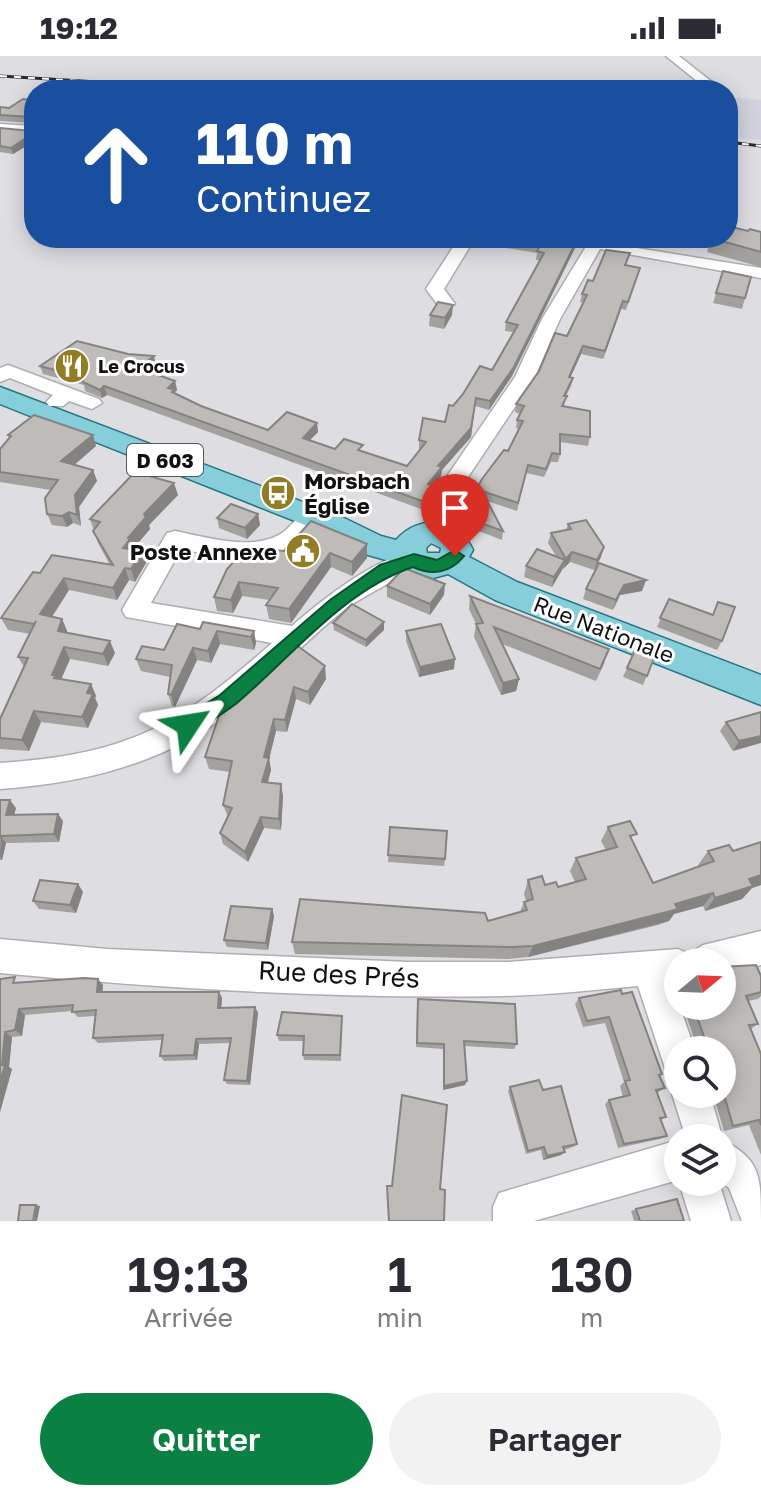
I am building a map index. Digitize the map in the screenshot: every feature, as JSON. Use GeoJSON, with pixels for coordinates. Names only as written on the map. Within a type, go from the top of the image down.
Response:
{"type":"FeatureCollection","features":[{"type":"Feature","properties":{"kind":"main road","name":"Rue Nationale"},"geometry":{"type":"LineString","coordinates":[[0,395],[321,521],[345,534],[413,552],[761,690]]}},
{"type":"Feature","properties":{"kind":"street"},"geometry":{"type":"LineString","coordinates":[[672,56],[703,80]]}},
{"type":"Feature","properties":{"kind":"street"},"geometry":{"type":"LineString","coordinates":[[0,128],[24,129]]}},
{"type":"Feature","properties":{"kind":"street"},"geometry":{"type":"LineString","coordinates":[[446,304],[435,289],[461,248]]}},
{"type":"Feature","properties":{"kind":"street"},"geometry":{"type":"LineString","coordinates":[[0,776],[86,767],[145,746],[188,725],[226,700],[336,604],[413,552],[441,501],[525,377],[586,248]]}},
{"type":"Feature","properties":{"kind":"street"},"geometry":{"type":"LineString","coordinates":[[614,248],[761,273]]}},
{"type":"Feature","properties":{"kind":"street"},"geometry":{"type":"LineString","coordinates":[[0,376],[8,371],[92,403]]}},
{"type":"Feature","properties":{"kind":"street"},"geometry":{"type":"LineString","coordinates":[[43,412],[67,393]]}},
{"type":"Feature","properties":{"kind":"street"},"geometry":{"type":"LineString","coordinates":[[298,637],[135,610],[175,539],[228,550],[267,546],[291,539],[321,521]]}},
{"type":"Feature","properties":{"kind":"street"},"geometry":{"type":"LineString","coordinates":[[736,954],[761,948]]}},
{"type":"Feature","properties":{"kind":"street","name":"Rue des Prés"},"geometry":{"type":"LineString","coordinates":[[0,956],[107,966],[408,979],[508,979],[664,967]]}},
{"type":"Feature","properties":{"kind":"street"},"geometry":{"type":"LineString","coordinates":[[513,1221],[513,1207],[664,1164]]}},
{"type":"Feature","properties":{"kind":"street"},"geometry":{"type":"LineString","coordinates":[[736,1169],[743,1174],[761,1219]]}},
{"type":"Feature","properties":{"kind":"street"},"geometry":{"type":"LineString","coordinates":[[703,1196],[711,1221]]}},
{"type":"Feature","properties":{"kind":"shaded area"},"geometry":{"type":"Polygon","coordinates":[[[738,97],[761,100],[761,140],[739,138],[738,97]]]}},
{"type":"Feature","properties":{"kind":"building"},"geometry":{"type":"Polygon","coordinates":[[[24,99],[24,116],[0,115],[0,107],[9,108],[24,99]]]}},
{"type":"Feature","properties":{"kind":"building"},"geometry":{"type":"Polygon","coordinates":[[[0,128],[24,130],[24,139],[11,148],[0,146],[0,128]]]}},
{"type":"Feature","properties":{"kind":"building"},"geometry":{"type":"Polygon","coordinates":[[[738,228],[761,232],[761,252],[738,246],[738,228]]]}},
{"type":"Feature","properties":{"kind":"building"},"geometry":{"type":"Polygon","coordinates":[[[539,248],[573,248],[514,367],[490,401],[476,398],[471,428],[438,466],[442,467],[428,484],[432,485],[422,501],[104,386],[100,390],[83,382],[82,377],[40,366],[77,341],[128,354],[154,356],[138,368],[175,381],[168,388],[175,390],[172,392],[201,406],[268,430],[287,412],[317,423],[303,438],[335,449],[344,439],[363,445],[358,450],[407,466],[426,442],[419,440],[423,418],[445,422],[449,405],[453,406],[463,394],[480,366],[492,370],[518,325],[506,322],[544,253],[537,251],[539,248]]]}},
{"type":"Feature","properties":{"kind":"building"},"geometry":{"type":"Polygon","coordinates":[[[606,250],[630,253],[625,265],[640,268],[628,302],[623,301],[605,351],[583,346],[569,377],[573,378],[562,406],[590,411],[590,437],[560,434],[560,454],[552,453],[546,469],[528,465],[518,503],[482,491],[503,531],[461,516],[482,479],[504,450],[508,451],[523,421],[517,420],[524,406],[516,404],[539,371],[555,333],[567,336],[587,295],[582,294],[588,280],[593,281],[606,250]]]}},
{"type":"Feature","properties":{"kind":"building"},"geometry":{"type":"Polygon","coordinates":[[[723,271],[751,277],[745,298],[716,293],[723,271]]]}},
{"type":"Feature","properties":{"kind":"building"},"geometry":{"type":"Polygon","coordinates":[[[438,302],[453,305],[445,318],[430,315],[438,302]]]}},
{"type":"Feature","properties":{"kind":"building"},"geometry":{"type":"Polygon","coordinates":[[[34,415],[93,435],[61,461],[93,470],[75,495],[77,515],[69,512],[62,516],[47,514],[45,498],[58,480],[0,472],[0,449],[11,436],[8,435],[34,415]]]}},
{"type":"Feature","properties":{"kind":"building"},"geometry":{"type":"Polygon","coordinates":[[[135,472],[174,483],[144,514],[146,517],[123,548],[142,551],[131,569],[125,568],[113,588],[64,578],[40,614],[62,619],[58,631],[110,641],[103,654],[64,647],[52,675],[56,675],[54,678],[91,684],[87,693],[93,694],[82,717],[34,711],[22,740],[0,738],[0,719],[28,658],[18,657],[36,621],[34,624],[1,618],[33,572],[40,573],[52,555],[113,565],[93,531],[100,522],[90,519],[135,472]]]}},
{"type":"Feature","properties":{"kind":"building"},"geometry":{"type":"Polygon","coordinates":[[[231,504],[258,514],[245,528],[217,518],[231,504]]]}},
{"type":"Feature","properties":{"kind":"building"},"geometry":{"type":"Polygon","coordinates":[[[586,520],[604,547],[597,560],[572,552],[566,559],[551,533],[571,529],[568,524],[586,520]]]}},
{"type":"Feature","properties":{"kind":"building"},"geometry":{"type":"Polygon","coordinates":[[[311,521],[367,544],[352,562],[330,553],[289,609],[266,605],[278,588],[239,582],[231,600],[214,597],[227,569],[247,547],[284,551],[311,521]]]}},
{"type":"Feature","properties":{"kind":"building"},"geometry":{"type":"Polygon","coordinates":[[[537,549],[565,560],[554,577],[526,566],[537,549]]]}},
{"type":"Feature","properties":{"kind":"building"},"geometry":{"type":"Polygon","coordinates":[[[599,563],[646,580],[624,585],[616,600],[586,589],[599,563]]]}},
{"type":"Feature","properties":{"kind":"building"},"geometry":{"type":"Polygon","coordinates":[[[404,568],[445,584],[430,604],[387,586],[404,568]]]}},
{"type":"Feature","properties":{"kind":"building"},"geometry":{"type":"Polygon","coordinates":[[[470,596],[609,649],[600,669],[494,627],[519,679],[503,683],[476,624],[483,623],[470,596]]]}},
{"type":"Feature","properties":{"kind":"building"},"geometry":{"type":"Polygon","coordinates":[[[669,599],[713,615],[718,602],[735,607],[722,641],[660,618],[669,599]]]}},
{"type":"Feature","properties":{"kind":"building"},"geometry":{"type":"Polygon","coordinates":[[[352,604],[384,622],[366,640],[333,623],[352,604]]]}},
{"type":"Feature","properties":{"kind":"building"},"geometry":{"type":"Polygon","coordinates":[[[203,622],[254,631],[251,637],[217,631],[208,651],[193,648],[171,695],[168,694],[172,665],[136,659],[142,646],[164,650],[177,624],[200,629],[203,622]]]}},
{"type":"Feature","properties":{"kind":"building"},"geometry":{"type":"Polygon","coordinates":[[[441,624],[455,659],[420,667],[406,631],[441,624]]]}},
{"type":"Feature","properties":{"kind":"building"},"geometry":{"type":"Polygon","coordinates":[[[295,644],[325,666],[308,692],[294,687],[285,720],[274,719],[264,757],[269,758],[262,782],[281,784],[279,819],[261,817],[245,852],[220,833],[232,808],[223,805],[232,761],[205,757],[222,707],[230,708],[295,644]]]}},
{"type":"Feature","properties":{"kind":"building"},"geometry":{"type":"Polygon","coordinates":[[[635,650],[654,658],[647,676],[627,668],[635,650]]]}},
{"type":"Feature","properties":{"kind":"building"},"geometry":{"type":"Polygon","coordinates":[[[761,712],[761,736],[739,741],[726,722],[761,712]]]}},
{"type":"Feature","properties":{"kind":"building"},"geometry":{"type":"Polygon","coordinates":[[[0,800],[10,800],[6,815],[58,814],[54,834],[0,838],[0,800]]]}},
{"type":"Feature","properties":{"kind":"building"},"geometry":{"type":"Polygon","coordinates":[[[630,821],[637,834],[630,836],[653,883],[714,861],[708,851],[729,845],[733,851],[761,842],[761,875],[749,879],[753,886],[715,898],[713,893],[675,904],[678,909],[533,946],[292,942],[300,899],[485,913],[488,921],[527,910],[524,902],[533,899],[528,880],[542,876],[545,885],[556,882],[558,887],[586,879],[576,858],[617,847],[608,827],[630,821]]]}},
{"type":"Feature","properties":{"kind":"building"},"geometry":{"type":"Polygon","coordinates":[[[390,827],[447,831],[445,859],[388,855],[390,827]]]}},
{"type":"Feature","properties":{"kind":"building"},"geometry":{"type":"Polygon","coordinates":[[[40,880],[78,884],[70,905],[33,901],[40,880]]]}},
{"type":"Feature","properties":{"kind":"building"},"geometry":{"type":"Polygon","coordinates":[[[231,906],[272,909],[266,943],[224,940],[231,906]]]}},
{"type":"Feature","properties":{"kind":"building"},"geometry":{"type":"Polygon","coordinates":[[[756,965],[761,976],[761,992],[746,996],[758,1024],[749,1025],[761,1054],[761,1125],[759,1120],[732,1124],[728,1108],[736,1108],[736,1036],[704,1036],[698,1020],[736,1020],[736,966],[756,965]]]}},
{"type":"Feature","properties":{"kind":"building"},"geometry":{"type":"Polygon","coordinates":[[[15,977],[13,983],[98,979],[97,992],[219,992],[218,1008],[255,1007],[247,1081],[224,1080],[231,1038],[196,1039],[194,1055],[160,1056],[163,1035],[93,1038],[96,1010],[72,1012],[73,1005],[19,1009],[15,1030],[5,1032],[2,1065],[5,1065],[0,1082],[0,979],[15,977]]]}},
{"type":"Feature","properties":{"kind":"building"},"geometry":{"type":"Polygon","coordinates":[[[621,990],[622,994],[632,992],[662,1074],[659,1075],[664,1088],[656,1090],[666,1117],[660,1118],[664,1137],[624,1144],[609,1100],[630,1095],[625,1081],[630,1080],[609,1017],[587,1021],[579,998],[621,990]]]}},
{"type":"Feature","properties":{"kind":"building"},"geometry":{"type":"Polygon","coordinates":[[[418,999],[515,1004],[517,1044],[464,1041],[467,1081],[444,1086],[444,1044],[417,1043],[418,999]]]}},
{"type":"Feature","properties":{"kind":"building"},"geometry":{"type":"Polygon","coordinates":[[[282,1012],[342,1016],[340,1055],[303,1055],[304,1036],[277,1035],[282,1012]]]}},
{"type":"Feature","properties":{"kind":"building"},"geometry":{"type":"Polygon","coordinates":[[[539,1080],[543,1090],[561,1086],[577,1144],[563,1147],[565,1152],[547,1156],[544,1147],[528,1151],[510,1087],[539,1080]]]}},
{"type":"Feature","properties":{"kind":"building"},"geometry":{"type":"Polygon","coordinates":[[[402,1095],[447,1105],[440,1189],[445,1190],[444,1221],[389,1221],[387,1186],[392,1186],[402,1095]]]}},
{"type":"Feature","properties":{"kind":"building"},"geometry":{"type":"Polygon","coordinates":[[[677,1199],[684,1221],[640,1221],[636,1209],[677,1199]]]}},
{"type":"Feature","properties":{"kind":"building"},"geometry":{"type":"Polygon","coordinates":[[[20,1205],[36,1205],[33,1221],[18,1221],[20,1205]]]}},
{"type":"Feature","properties":{"kind":"railway"},"geometry":{"type":"LineString","coordinates":[[0,76],[65,80]]}},
{"type":"Feature","properties":{"kind":"railway"},"geometry":{"type":"LineString","coordinates":[[738,143],[761,146]]}},
{"type":"Feature","properties":{"kind":"place","name":"Le Crocus"},"geometry":{"type":"Point","coordinates":[72,366]}},
{"type":"Feature","properties":{"kind":"place","name":"Morsbach Église"},"geometry":{"type":"Point","coordinates":[278,493]}},
{"type":"Feature","properties":{"kind":"place","name":"Poste Annexe"},"geometry":{"type":"Point","coordinates":[303,551]}},
{"type":"Feature","properties":{"kind":"route"},"geometry":{"type":"LineString","coordinates":[[188,725],[226,700],[336,604],[386,570],[414,560],[426,566],[440,566],[455,556]]}}]}
